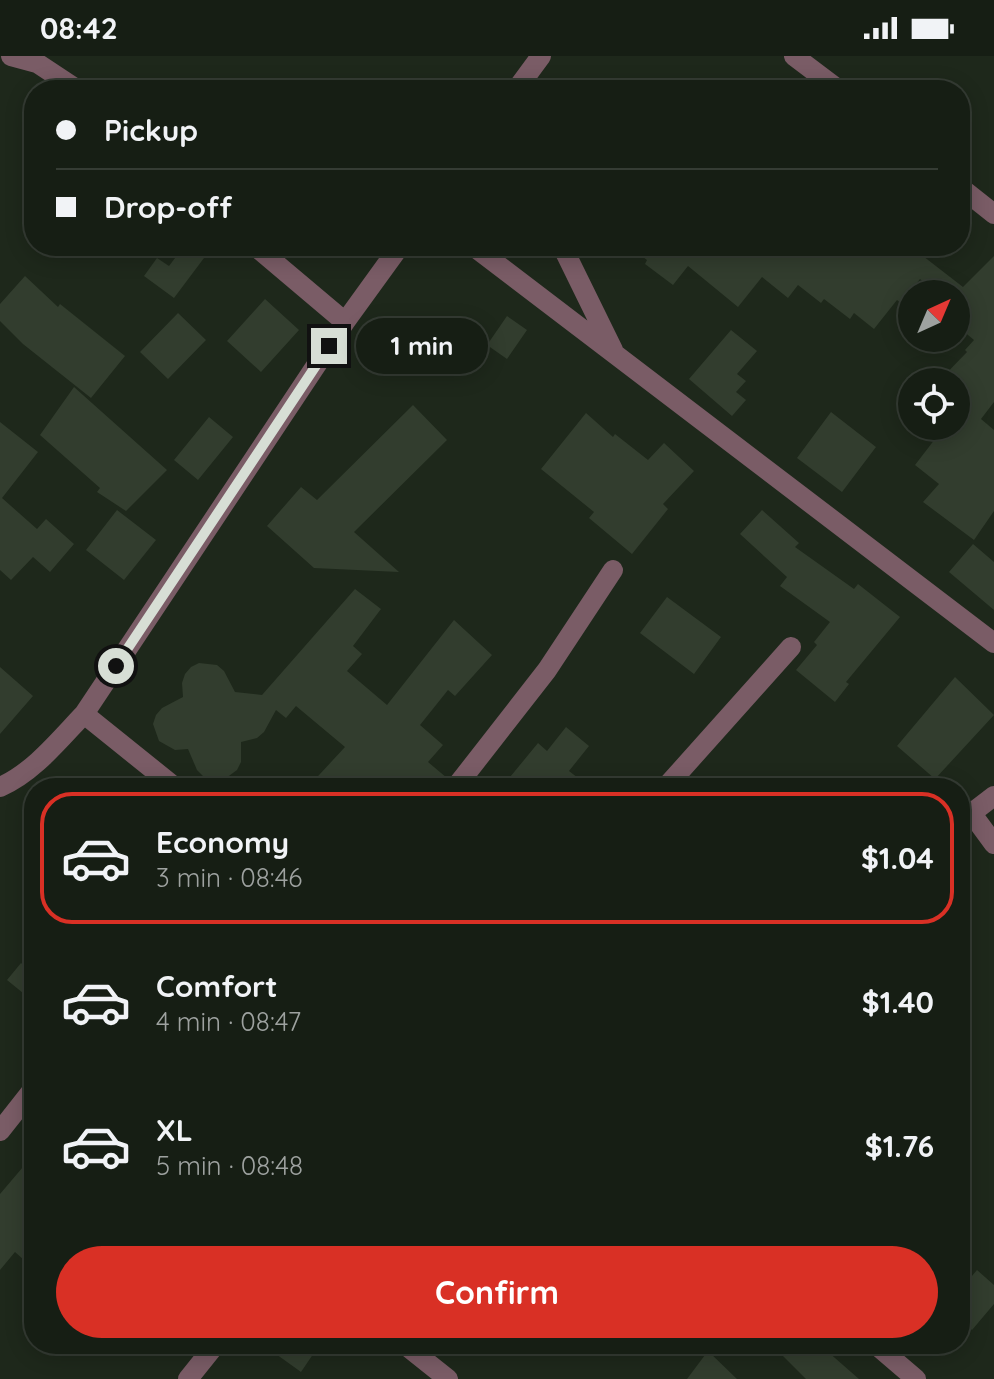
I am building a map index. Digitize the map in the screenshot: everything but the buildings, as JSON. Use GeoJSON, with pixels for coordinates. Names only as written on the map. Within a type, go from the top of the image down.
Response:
{"type":"FeatureCollection","features":[{"type":"Feature","properties":{"kind":"street"},"geometry":{"type":"LineString","coordinates":[[11,56],[37,63],[63,80]]}},
{"type":"Feature","properties":{"kind":"street"},"geometry":{"type":"LineString","coordinates":[[523,80],[541,56]]}},
{"type":"Feature","properties":{"kind":"street"},"geometry":{"type":"LineString","coordinates":[[794,56],[826,80]]}},
{"type":"Feature","properties":{"kind":"street"},"geometry":{"type":"LineString","coordinates":[[970,195],[994,214]]}},
{"type":"Feature","properties":{"kind":"street"},"geometry":{"type":"LineString","coordinates":[[267,256],[345,322]]}},
{"type":"Feature","properties":{"kind":"street"},"geometry":{"type":"LineString","coordinates":[[0,787],[46,753],[84,714],[345,322],[393,256]]}},
{"type":"Feature","properties":{"kind":"street"},"geometry":{"type":"LineString","coordinates":[[486,256],[994,643]]}},
{"type":"Feature","properties":{"kind":"street"},"geometry":{"type":"LineString","coordinates":[[567,256],[615,353]]}},
{"type":"Feature","properties":{"kind":"street"},"geometry":{"type":"LineString","coordinates":[[463,778],[547,670],[613,570]]}},
{"type":"Feature","properties":{"kind":"street"},"geometry":{"type":"LineString","coordinates":[[674,778],[791,647]]}},
{"type":"Feature","properties":{"kind":"street"},"geometry":{"type":"LineString","coordinates":[[84,714],[164,778]]}},
{"type":"Feature","properties":{"kind":"street"},"geometry":{"type":"LineString","coordinates":[[970,815],[994,796]]}},
{"type":"Feature","properties":{"kind":"street"},"geometry":{"type":"LineString","coordinates":[[970,822],[994,844]]}},
{"type":"Feature","properties":{"kind":"street"},"geometry":{"type":"LineString","coordinates":[[0,1131],[24,1101]]}},
{"type":"Feature","properties":{"kind":"street"},"geometry":{"type":"LineString","coordinates":[[188,1379],[208,1354]]}},
{"type":"Feature","properties":{"kind":"street"},"geometry":{"type":"LineString","coordinates":[[417,1354],[448,1379]]}},
{"type":"Feature","properties":{"kind":"street"},"geometry":{"type":"LineString","coordinates":[[885,1354],[908,1377]]}},
{"type":"Feature","properties":{"kind":"route"},"geometry":{"type":"LineString","coordinates":[[116,666],[329,346]]}}]}
